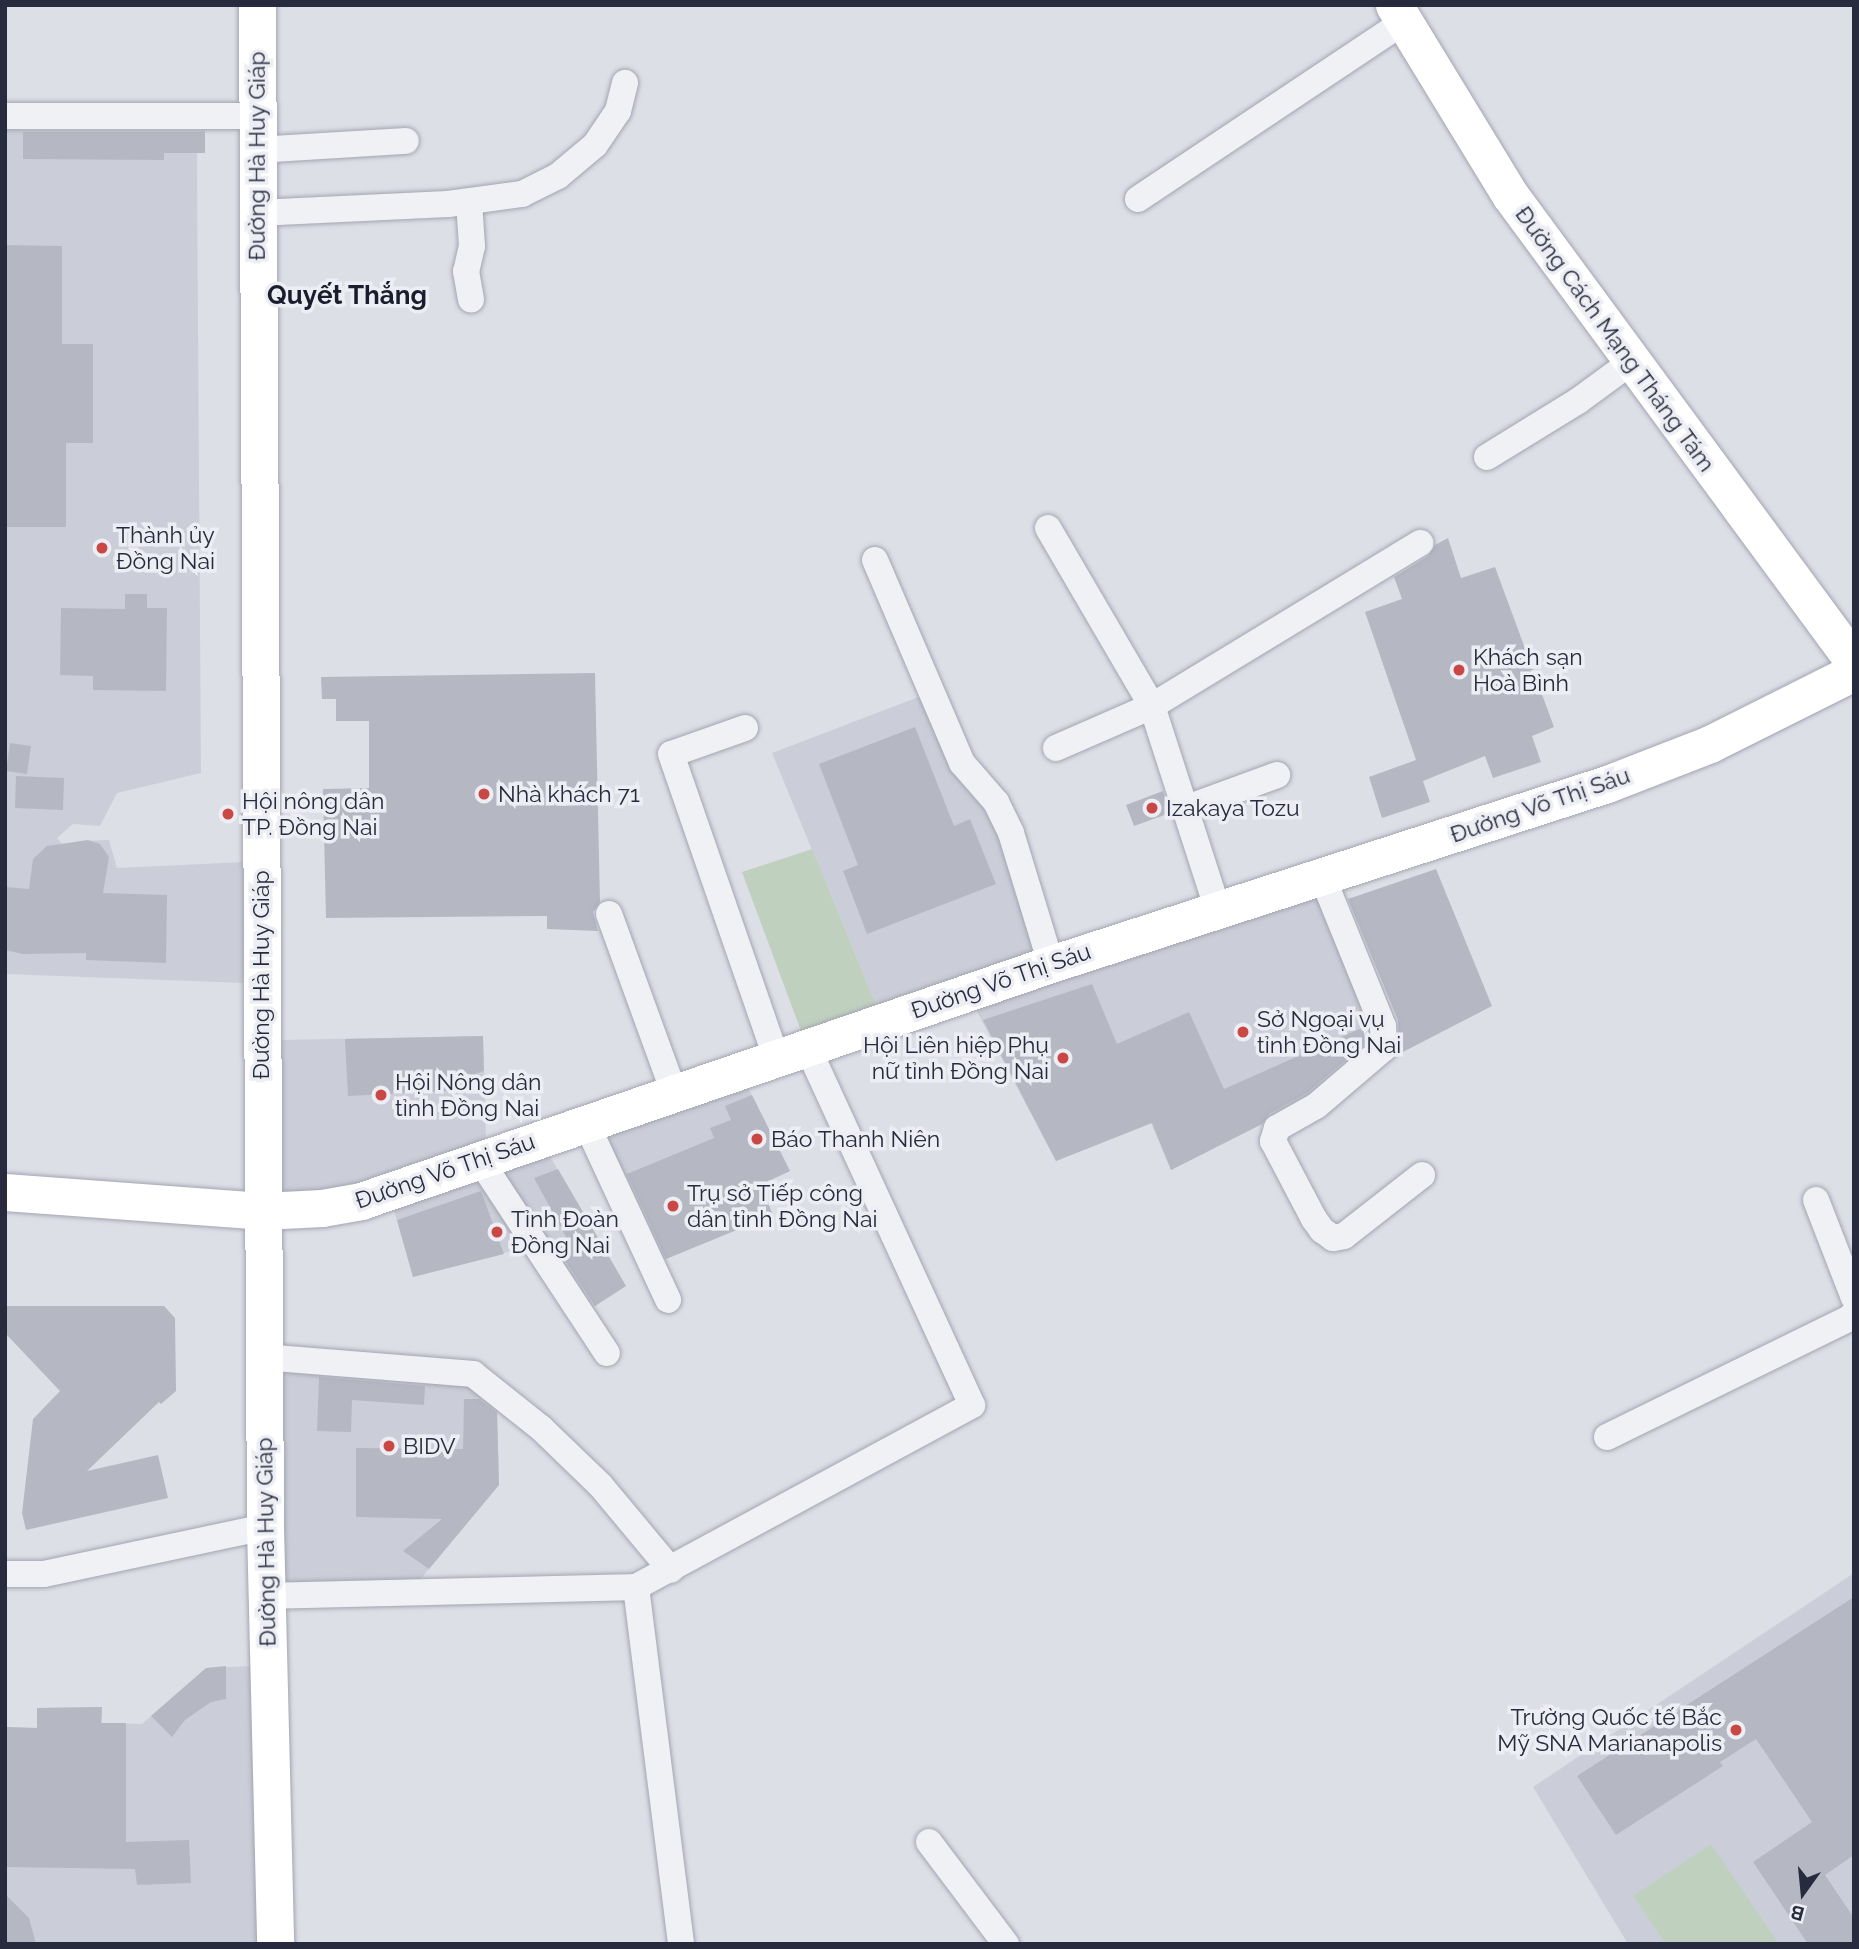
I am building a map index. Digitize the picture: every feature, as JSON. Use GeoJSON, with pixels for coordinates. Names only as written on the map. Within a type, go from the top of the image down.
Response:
{"type":"FeatureCollection","features":[{"type":"Feature","properties":{"kind":"main road","name":"Đường Hà Huy Giáp"},"geometry":{"type":"LineString","coordinates":[[257,5],[263,1357],[275,1944]]}},
{"type":"Feature","properties":{"kind":"main road","name":"Đường Cách Mạng Tháng Tám"},"geometry":{"type":"LineString","coordinates":[[1399,14],[1510,195],[1854,662]]}},
{"type":"Feature","properties":{"kind":"main road","name":"Đường Võ Thị Sáu"},"geometry":{"type":"LineString","coordinates":[[5,1192],[262,1211],[352,1203],[1051,964],[1672,760],[1854,672]]}},
{"type":"Feature","properties":{"kind":"street"},"geometry":{"type":"LineString","coordinates":[[1138,199],[1399,14]]}},
{"type":"Feature","properties":{"kind":"street"},"geometry":{"type":"LineString","coordinates":[[257,213],[469,202],[522,194],[544,185],[574,164],[610,125],[624,96],[625,83]]}},
{"type":"Feature","properties":{"kind":"street"},"geometry":{"type":"LineString","coordinates":[[5,116],[406,141]]}},
{"type":"Feature","properties":{"kind":"street"},"geometry":{"type":"LineString","coordinates":[[469,202],[472,246],[466,271],[471,300]]}},
{"type":"Feature","properties":{"kind":"street"},"geometry":{"type":"LineString","coordinates":[[1487,457],[1568,407],[1631,362]]}},
{"type":"Feature","properties":{"kind":"street"},"geometry":{"type":"LineString","coordinates":[[1048,528],[1152,706],[1218,910]]}},
{"type":"Feature","properties":{"kind":"street"},"geometry":{"type":"LineString","coordinates":[[1056,748],[1152,706],[1420,543]]}},
{"type":"Feature","properties":{"kind":"street"},"geometry":{"type":"LineString","coordinates":[[875,560],[962,763],[996,802],[1012,833],[1051,964]]}},
{"type":"Feature","properties":{"kind":"street"},"geometry":{"type":"LineString","coordinates":[[266,1596],[636,1587],[972,1405],[791,1052],[671,754],[745,729]]}},
{"type":"Feature","properties":{"kind":"street"},"geometry":{"type":"LineString","coordinates":[[1187,808],[1277,775]]}},
{"type":"Feature","properties":{"kind":"street"},"geometry":{"type":"LineString","coordinates":[[1322,876],[1383,1026],[1384,1048],[1316,1106],[1277,1128],[1273,1141],[1314,1219],[1322,1230],[1333,1238],[1344,1236],[1422,1175]]}},
{"type":"Feature","properties":{"kind":"street"},"geometry":{"type":"LineString","coordinates":[[609,914],[674,1093]]}},
{"type":"Feature","properties":{"kind":"street"},"geometry":{"type":"LineString","coordinates":[[586,1123],[668,1300]]}},
{"type":"Feature","properties":{"kind":"street"},"geometry":{"type":"LineString","coordinates":[[481,1160],[607,1353]]}},
{"type":"Feature","properties":{"kind":"street"},"geometry":{"type":"LineString","coordinates":[[1816,1200],[1854,1298]]}},
{"type":"Feature","properties":{"kind":"street"},"geometry":{"type":"LineString","coordinates":[[1607,1437],[1842,1323],[1854,1313]]}},
{"type":"Feature","properties":{"kind":"street"},"geometry":{"type":"LineString","coordinates":[[263,1357],[473,1374],[541,1428],[601,1486],[671,1570]]}},
{"type":"Feature","properties":{"kind":"street"},"geometry":{"type":"LineString","coordinates":[[5,1574],[44,1574],[265,1527]]}},
{"type":"Feature","properties":{"kind":"street"},"geometry":{"type":"LineString","coordinates":[[636,1587],[681,1944]]}},
{"type":"Feature","properties":{"kind":"street"},"geometry":{"type":"LineString","coordinates":[[929,1843],[1006,1944]]}},
{"type":"Feature","properties":{"kind":"shaded area","name":"Thành ủy Đồng Nai"},"geometry":{"type":"Polygon","coordinates":[[[5,130],[205,130],[205,153],[197,153],[201,773],[117,793],[100,826],[73,824],[57,838],[68,851],[79,841],[109,840],[117,868],[244,862],[245,983],[5,974],[5,130]]]}},
{"type":"Feature","properties":{"kind":"shaded area"},"geometry":{"type":"Polygon","coordinates":[[[921,696],[990,810],[1037,951],[876,1005],[772,753],[921,696]]]}},
{"type":"Feature","properties":{"kind":"shaded area","name":"Sở Ngoại vụ tỉnh Đồng Nai"},"geometry":{"type":"Polygon","coordinates":[[[1318,894],[1375,1040],[1333,1082],[1278,1116],[1171,1170],[1151,1123],[1056,1161],[974,1006],[1318,894]]]}},
{"type":"Feature","properties":{"kind":"shaded area","name":"Hội Nông dân tỉnh Đồng Nai"},"geometry":{"type":"Polygon","coordinates":[[[483,1036],[486,1140],[351,1187],[278,1195],[277,1040],[483,1036]]]}},
{"type":"Feature","properties":{"kind":"shaded area"},"geometry":{"type":"Polygon","coordinates":[[[746,1084],[790,1171],[760,1185],[773,1215],[661,1261],[601,1134],[746,1084]]]}},
{"type":"Feature","properties":{"kind":"shaded area","name":"Tỉnh Đoàn Đồng Nai"},"geometry":{"type":"Polygon","coordinates":[[[548,1153],[626,1286],[587,1311],[541,1243],[413,1277],[393,1207],[548,1153]]]}},
{"type":"Feature","properties":{"kind":"shaded area","name":"BIDV"},"geometry":{"type":"Polygon","coordinates":[[[279,1368],[460,1380],[497,1407],[499,1485],[419,1581],[281,1585],[279,1368]]]}},
{"type":"Feature","properties":{"kind":"shaded area","name":"Trường Quốc tế Bắc Mỹ SNA Marianapolis"},"geometry":{"type":"Polygon","coordinates":[[[1854,1573],[1854,1944],[1628,1944],[1533,1787],[1854,1573]]]}},
{"type":"Feature","properties":{"kind":"shaded area"},"geometry":{"type":"Polygon","coordinates":[[[252,1666],[259,1944],[5,1944],[5,1727],[37,1728],[37,1708],[102,1707],[102,1723],[142,1724],[206,1668],[252,1666]]]}},
{"type":"Feature","properties":{"kind":"green space"},"geometry":{"type":"Polygon","coordinates":[[[812,849],[876,1005],[801,1031],[742,872],[812,849]]]}},
{"type":"Feature","properties":{"kind":"green space"},"geometry":{"type":"Polygon","coordinates":[[[1711,1844],[1779,1944],[1666,1944],[1633,1896],[1711,1844]]]}},
{"type":"Feature","properties":{"kind":"building"},"geometry":{"type":"Polygon","coordinates":[[[23,132],[205,132],[205,153],[164,153],[164,160],[23,159],[23,132]]]}},
{"type":"Feature","properties":{"kind":"building"},"geometry":{"type":"Polygon","coordinates":[[[5,245],[62,246],[62,344],[93,344],[93,443],[66,443],[66,527],[5,527],[5,245]]]}},
{"type":"Feature","properties":{"kind":"building","name":"Khách sạn Hoà Bình"},"geometry":{"type":"Polygon","coordinates":[[[1448,538],[1461,578],[1495,567],[1554,727],[1532,736],[1541,762],[1493,778],[1485,756],[1423,781],[1430,802],[1382,818],[1369,777],[1416,760],[1365,612],[1402,599],[1394,577],[1428,556],[1435,545],[1448,538]]]}},
{"type":"Feature","properties":{"kind":"building"},"geometry":{"type":"Polygon","coordinates":[[[125,594],[147,594],[147,608],[167,608],[166,691],[93,690],[93,676],[60,675],[61,608],[125,609],[125,594]]]}},
{"type":"Feature","properties":{"kind":"building","name":"Nhà khách 71"},"geometry":{"type":"Polygon","coordinates":[[[595,673],[600,902],[593,912],[598,931],[547,929],[547,916],[326,918],[323,789],[369,788],[369,721],[336,721],[336,699],[322,699],[321,677],[595,673]]]}},
{"type":"Feature","properties":{"kind":"building"},"geometry":{"type":"Polygon","coordinates":[[[915,727],[954,826],[970,819],[996,884],[867,934],[843,871],[858,865],[819,764],[915,727]]]}},
{"type":"Feature","properties":{"kind":"building"},"geometry":{"type":"Polygon","coordinates":[[[10,743],[31,746],[27,774],[6,771],[10,743]]]}},
{"type":"Feature","properties":{"kind":"building"},"geometry":{"type":"Polygon","coordinates":[[[16,776],[64,778],[63,810],[15,808],[16,776]]]}},
{"type":"Feature","properties":{"kind":"building"},"geometry":{"type":"Polygon","coordinates":[[[1163,791],[1170,813],[1134,826],[1126,805],[1163,791]]]}},
{"type":"Feature","properties":{"kind":"building"},"geometry":{"type":"Polygon","coordinates":[[[88,840],[100,844],[109,857],[103,893],[167,895],[166,963],[86,960],[86,953],[23,954],[5,950],[5,887],[29,889],[33,859],[47,846],[88,840]]]}},
{"type":"Feature","properties":{"kind":"building"},"geometry":{"type":"Polygon","coordinates":[[[1436,869],[1492,1006],[1399,1054],[1398,1020],[1348,899],[1436,869]]]}},
{"type":"Feature","properties":{"kind":"building"},"geometry":{"type":"Polygon","coordinates":[[[1092,984],[1117,1044],[1189,1012],[1224,1089],[1366,1026],[1368,1041],[1307,1093],[1269,1114],[1262,1124],[1171,1170],[1152,1123],[1056,1161],[983,1020],[1092,984]]]}},
{"type":"Feature","properties":{"kind":"building"},"geometry":{"type":"Polygon","coordinates":[[[483,1036],[484,1071],[446,1084],[446,1091],[348,1096],[345,1039],[483,1036]]]}},
{"type":"Feature","properties":{"kind":"building"},"geometry":{"type":"Polygon","coordinates":[[[752,1095],[790,1171],[760,1185],[773,1215],[666,1259],[627,1174],[714,1138],[710,1128],[731,1120],[725,1106],[752,1095]]]}},
{"type":"Feature","properties":{"kind":"building"},"geometry":{"type":"Polygon","coordinates":[[[558,1169],[626,1286],[595,1306],[555,1245],[566,1237],[534,1178],[558,1169]]]}},
{"type":"Feature","properties":{"kind":"building"},"geometry":{"type":"Polygon","coordinates":[[[481,1191],[504,1254],[413,1277],[397,1220],[481,1191]]]}},
{"type":"Feature","properties":{"kind":"building"},"geometry":{"type":"Polygon","coordinates":[[[5,1306],[164,1306],[175,1318],[176,1391],[161,1404],[159,1402],[87,1471],[158,1455],[168,1498],[26,1530],[22,1513],[33,1419],[60,1391],[5,1333],[5,1306]]]}},
{"type":"Feature","properties":{"kind":"building"},"geometry":{"type":"Polygon","coordinates":[[[319,1377],[425,1386],[424,1405],[352,1400],[351,1432],[317,1431],[319,1377]]]}},
{"type":"Feature","properties":{"kind":"building"},"geometry":{"type":"Polygon","coordinates":[[[464,1399],[479,1399],[497,1413],[499,1485],[429,1569],[403,1551],[442,1519],[356,1517],[356,1448],[463,1449],[464,1399]]]}},
{"type":"Feature","properties":{"kind":"building"},"geometry":{"type":"Polygon","coordinates":[[[1854,1597],[1854,1855],[1825,1875],[1854,1918],[1854,1944],[1808,1944],[1753,1862],[1812,1822],[1756,1739],[1720,1762],[1723,1766],[1616,1835],[1577,1776],[1854,1597]]]}},
{"type":"Feature","properties":{"kind":"building"},"geometry":{"type":"Polygon","coordinates":[[[226,1666],[226,1699],[211,1702],[185,1720],[172,1737],[151,1716],[206,1668],[226,1666]]]}},
{"type":"Feature","properties":{"kind":"building"},"geometry":{"type":"Polygon","coordinates":[[[102,1707],[101,1723],[126,1723],[126,1842],[189,1840],[191,1883],[137,1885],[135,1869],[5,1867],[5,1727],[37,1728],[37,1708],[102,1707]]]}},
{"type":"Feature","properties":{"kind":"building"},"geometry":{"type":"Polygon","coordinates":[[[5,1894],[29,1918],[36,1944],[5,1944],[5,1894]]]}},
{"type":"Feature","properties":{"kind":"place","name":"Thành ủy Đồng Nai"},"geometry":{"type":"Point","coordinates":[102,548]}},
{"type":"Feature","properties":{"kind":"place","name":"Khách sạn Hoà Bình"},"geometry":{"type":"Point","coordinates":[1459,670]}},
{"type":"Feature","properties":{"kind":"place","name":"Nhà khách 71"},"geometry":{"type":"Point","coordinates":[484,794]}},
{"type":"Feature","properties":{"kind":"place","name":"Izakaya Tozu"},"geometry":{"type":"Point","coordinates":[1152,808]}},
{"type":"Feature","properties":{"kind":"place","name":"Hội nông dân TP. Đồng Nai"},"geometry":{"type":"Point","coordinates":[228,814]}},
{"type":"Feature","properties":{"kind":"place","name":"Sở Ngoại vụ tỉnh Đồng Nai"},"geometry":{"type":"Point","coordinates":[1243,1032]}},
{"type":"Feature","properties":{"kind":"place","name":"Hội Liên hiệp Phụ nữ tỉnh Đồng Nai"},"geometry":{"type":"Point","coordinates":[1063,1058]}},
{"type":"Feature","properties":{"kind":"place","name":"Hội Nông dân tỉnh Đồng Nai"},"geometry":{"type":"Point","coordinates":[381,1095]}},
{"type":"Feature","properties":{"kind":"place","name":"Báo Thanh Niên"},"geometry":{"type":"Point","coordinates":[757,1139]}},
{"type":"Feature","properties":{"kind":"place","name":"Trụ sở Tiếp công dân tỉnh Đồng Nai"},"geometry":{"type":"Point","coordinates":[673,1206]}},
{"type":"Feature","properties":{"kind":"place","name":"Tỉnh Đoàn Đồng Nai"},"geometry":{"type":"Point","coordinates":[497,1232]}},
{"type":"Feature","properties":{"kind":"place","name":"BIDV"},"geometry":{"type":"Point","coordinates":[389,1446]}},
{"type":"Feature","properties":{"kind":"place","name":"Trường Quốc tế Bắc Mỹ SNA Marianapolis"},"geometry":{"type":"Point","coordinates":[1736,1730]}},
{"type":"Feature","properties":{"kind":"district","name":"Quyết Thắng"},"geometry":{"type":"Point","coordinates":[347,296]}}]}
